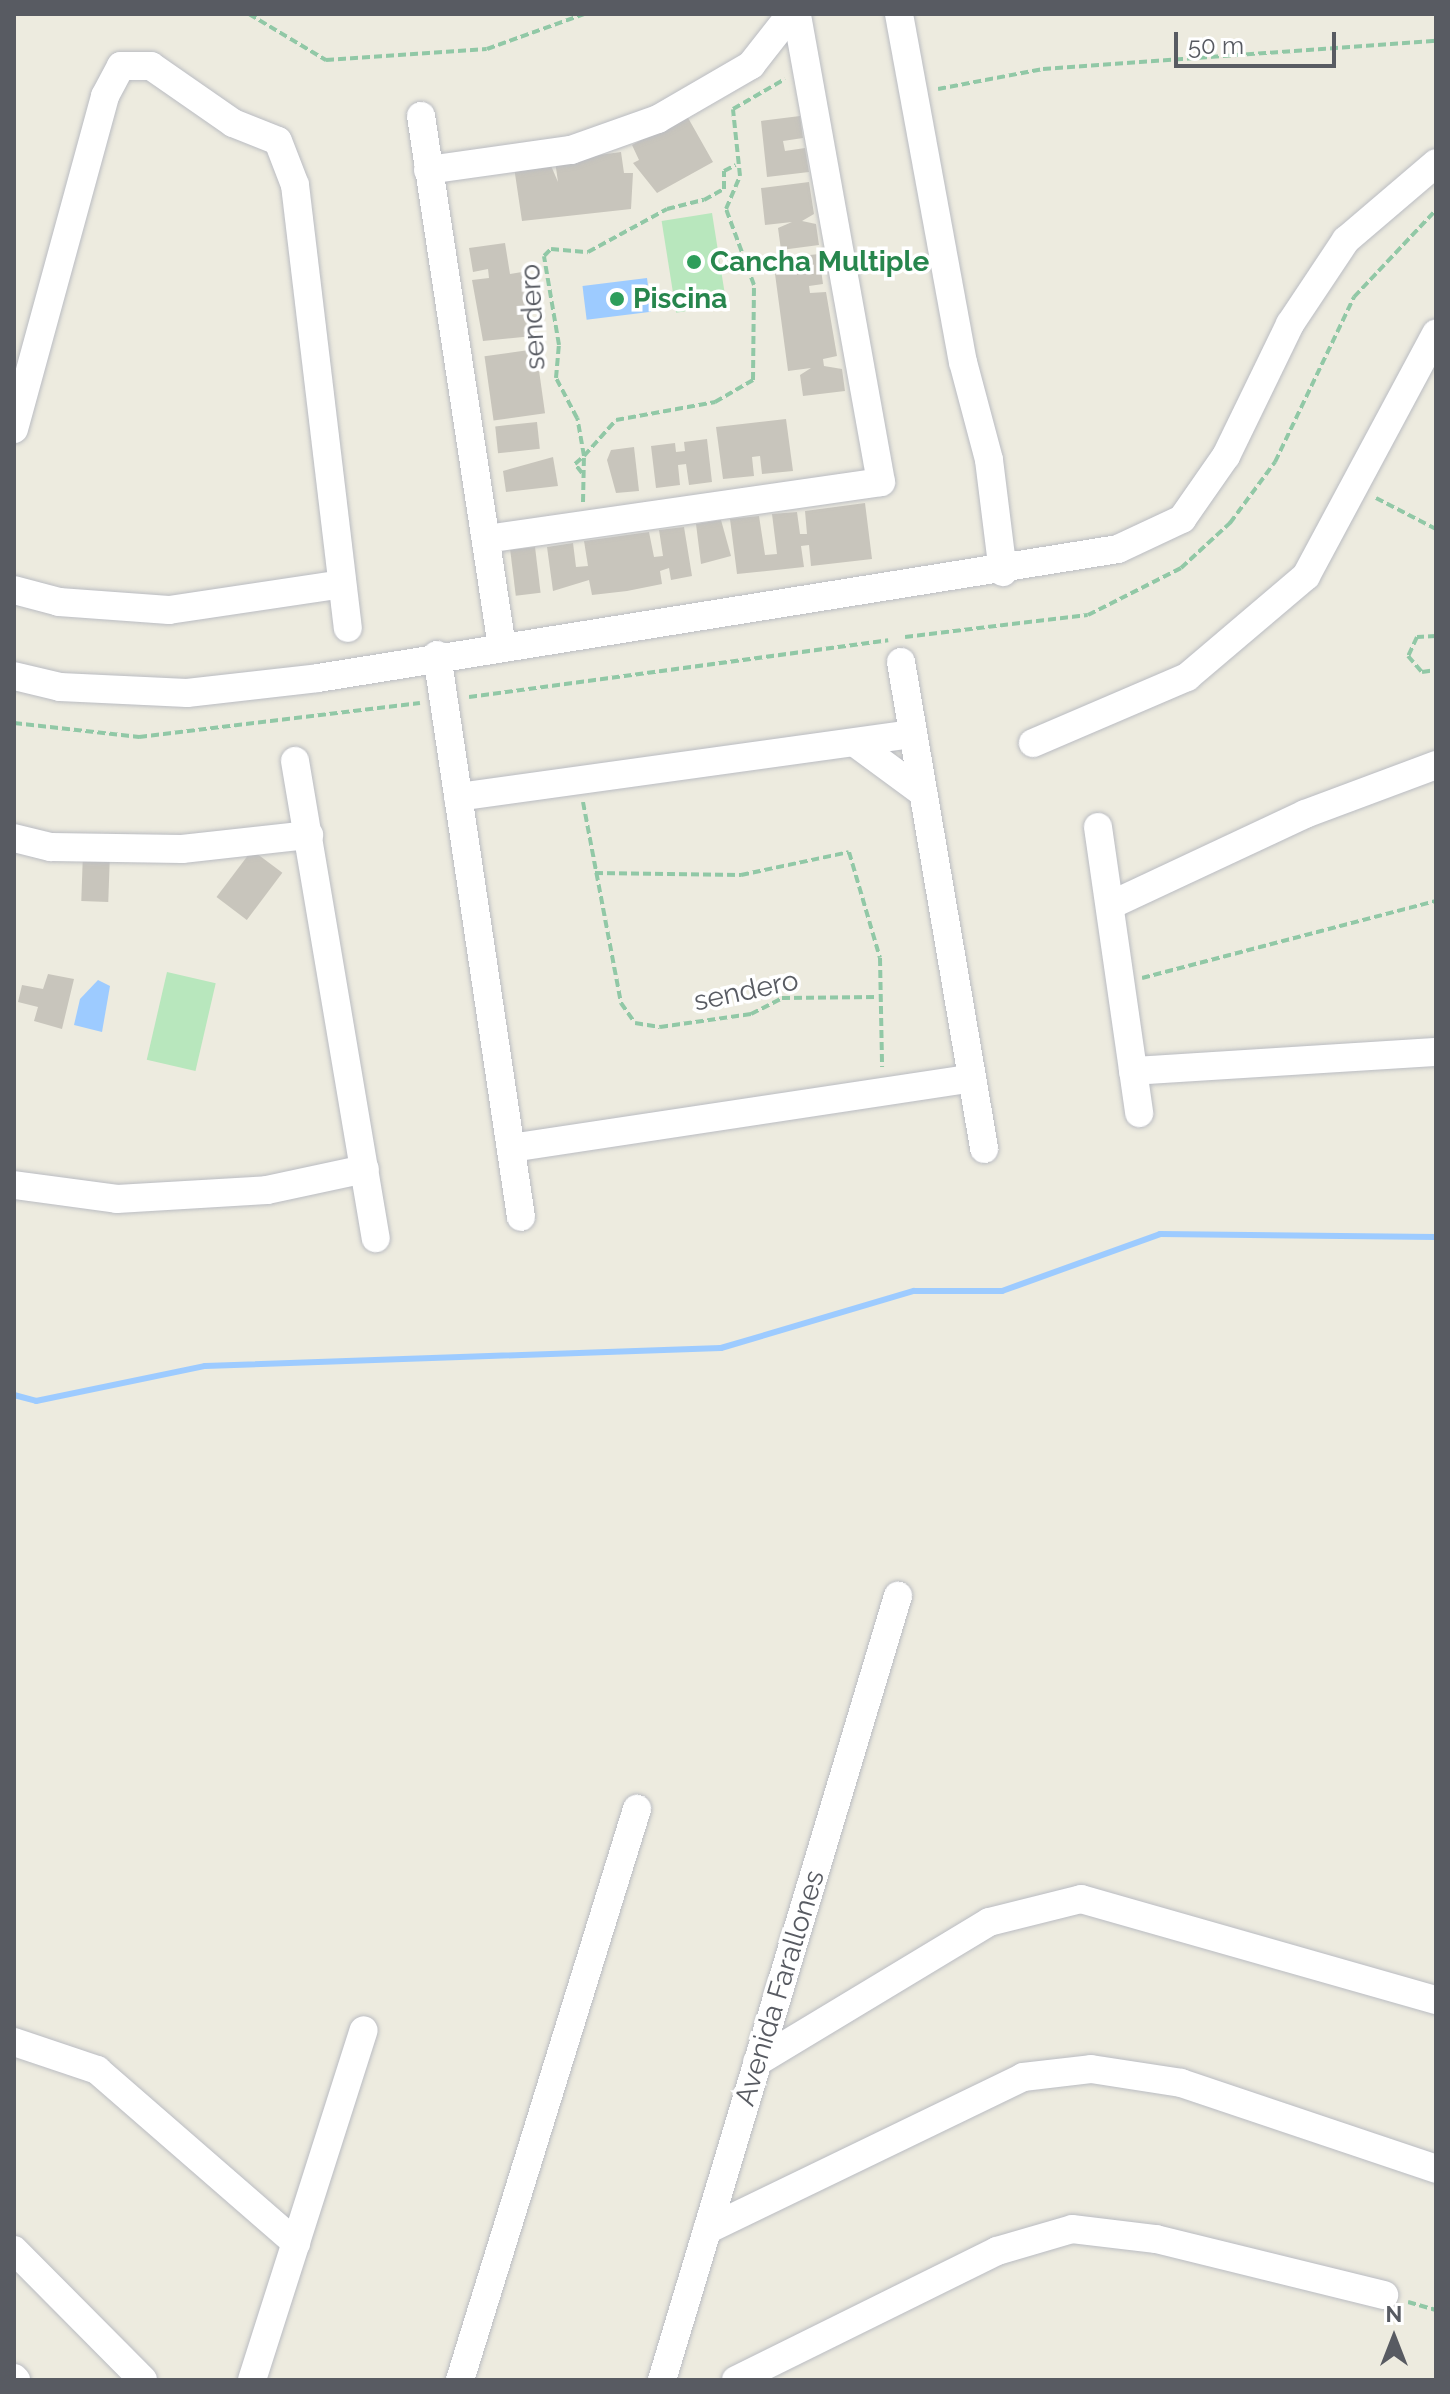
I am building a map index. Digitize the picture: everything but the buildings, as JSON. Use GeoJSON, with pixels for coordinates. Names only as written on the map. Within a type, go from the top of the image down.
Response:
{"type":"FeatureCollection","features":[{"type":"Feature","properties":{"kind":"street"},"geometry":{"type":"LineString","coordinates":[[486,539],[881,482],[794,14]]}},
{"type":"Feature","properties":{"kind":"street"},"geometry":{"type":"LineString","coordinates":[[428,170],[571,150],[658,119],[751,65],[794,14]]}},
{"type":"Feature","properties":{"kind":"street"},"geometry":{"type":"LineString","coordinates":[[899,14],[913,98],[989,460],[1003,572]]}},
{"type":"Feature","properties":{"kind":"street"},"geometry":{"type":"LineString","coordinates":[[14,429],[105,96],[121,66],[151,66],[233,123],[278,141],[295,185],[348,628]]}},
{"type":"Feature","properties":{"kind":"street"},"geometry":{"type":"LineString","coordinates":[[421,116],[502,647]]}},
{"type":"Feature","properties":{"kind":"street"},"geometry":{"type":"LineString","coordinates":[[14,676],[60,687],[187,693],[1003,572],[1118,549],[1182,519],[1226,456],[1290,324],[1346,240],[1436,163]]}},
{"type":"Feature","properties":{"kind":"street"},"geometry":{"type":"LineString","coordinates":[[1033,743],[1187,677],[1306,576],[1358,485],[1436,334]]}},
{"type":"Feature","properties":{"kind":"street"},"geometry":{"type":"LineString","coordinates":[[14,590],[59,602],[169,610],[342,584]]}},
{"type":"Feature","properties":{"kind":"street"},"geometry":{"type":"LineString","coordinates":[[437,655],[521,1217]]}},
{"type":"Feature","properties":{"kind":"street"},"geometry":{"type":"LineString","coordinates":[[901,662],[984,1149]]}},
{"type":"Feature","properties":{"kind":"street"},"geometry":{"type":"LineString","coordinates":[[458,797],[858,745],[913,734]]}},
{"type":"Feature","properties":{"kind":"street"},"geometry":{"type":"LineString","coordinates":[[858,745],[923,793]]}},
{"type":"Feature","properties":{"kind":"street"},"geometry":{"type":"LineString","coordinates":[[295,761],[376,1238]]}},
{"type":"Feature","properties":{"kind":"street"},"geometry":{"type":"LineString","coordinates":[[1111,905],[1305,814],[1436,765]]}},
{"type":"Feature","properties":{"kind":"street"},"geometry":{"type":"LineString","coordinates":[[1098,827],[1139,1113]]}},
{"type":"Feature","properties":{"kind":"street"},"geometry":{"type":"LineString","coordinates":[[14,838],[51,847],[182,849],[309,835]]}},
{"type":"Feature","properties":{"kind":"street"},"geometry":{"type":"LineString","coordinates":[[1133,1071],[1436,1052]]}},
{"type":"Feature","properties":{"kind":"street"},"geometry":{"type":"LineString","coordinates":[[511,1148],[972,1078]]}},
{"type":"Feature","properties":{"kind":"street"},"geometry":{"type":"LineString","coordinates":[[14,1185],[117,1199],[267,1190],[365,1169]]}},
{"type":"Feature","properties":{"kind":"street","name":"Avenida Farallones"},"geometry":{"type":"LineString","coordinates":[[662,2380],[898,1596]]}},
{"type":"Feature","properties":{"kind":"street"},"geometry":{"type":"LineString","coordinates":[[460,2380],[637,1809]]}},
{"type":"Feature","properties":{"kind":"street"},"geometry":{"type":"LineString","coordinates":[[757,2062],[989,1922],[1081,1899],[1436,2000]]}},
{"type":"Feature","properties":{"kind":"street"},"geometry":{"type":"LineString","coordinates":[[252,2380],[364,2030]]}},
{"type":"Feature","properties":{"kind":"street"},"geometry":{"type":"LineString","coordinates":[[14,2042],[97,2070],[296,2243]]}},
{"type":"Feature","properties":{"kind":"street"},"geometry":{"type":"LineString","coordinates":[[707,2230],[1023,2077],[1091,2069],[1181,2083],[1436,2169]]}},
{"type":"Feature","properties":{"kind":"street"},"geometry":{"type":"LineString","coordinates":[[736,2380],[997,2251],[1072,2229],[1156,2239],[1384,2295]]}},
{"type":"Feature","properties":{"kind":"street"},"geometry":{"type":"LineString","coordinates":[[14,2250],[143,2380]]}},
{"type":"Feature","properties":{"kind":"path"},"geometry":{"type":"LineString","coordinates":[[249,14],[326,60],[487,49],[584,14]]}},
{"type":"Feature","properties":{"kind":"path"},"geometry":{"type":"LineString","coordinates":[[913,98],[955,82],[1043,69],[1436,41]]}},
{"type":"Feature","properties":{"kind":"path"},"geometry":{"type":"LineString","coordinates":[[584,456],[632,412],[685,411],[753,380],[754,285],[726,209],[740,176],[736,165],[733,109],[806,67]]}},
{"type":"Feature","properties":{"kind":"path","name":"sendero"},"geometry":{"type":"LineString","coordinates":[[582,473],[589,463],[584,456],[577,418],[556,378],[559,345],[544,256],[551,249],[588,252],[667,209],[704,200],[724,189],[724,171],[736,165]]}},
{"type":"Feature","properties":{"kind":"path","name":"sendero"},"geometry":{"type":"LineString","coordinates":[[584,456],[575,459],[582,473],[584,524]]}},
{"type":"Feature","properties":{"kind":"path"},"geometry":{"type":"LineString","coordinates":[[1358,485],[1436,529]]}},
{"type":"Feature","properties":{"kind":"path"},"geometry":{"type":"LineString","coordinates":[[1436,636],[1417,637],[1408,656],[1422,672],[1436,670]]}},
{"type":"Feature","properties":{"kind":"path","name":"sendero"},"geometry":{"type":"LineString","coordinates":[[580,780],[621,1003],[635,1023],[660,1027],[751,1014],[782,998],[878,997]]}},
{"type":"Feature","properties":{"kind":"path"},"geometry":{"type":"LineString","coordinates":[[595,873],[741,875],[849,852],[880,958],[878,997],[884,1092]]}},
{"type":"Feature","properties":{"kind":"path"},"geometry":{"type":"LineString","coordinates":[[1120,980],[1184,973],[1436,901]]}},
{"type":"Feature","properties":{"kind":"path"},"geometry":{"type":"LineString","coordinates":[[1384,2295],[1436,2310]]}},
{"type":"Feature","properties":{"kind":"green space","name":"Cancha Multiple"},"geometry":{"type":"Polygon","coordinates":[[[712,213],[727,305],[676,313],[662,221],[712,213]]]}},
{"type":"Feature","properties":{"kind":"green space"},"geometry":{"type":"Polygon","coordinates":[[[167,972],[216,983],[195,1071],[147,1060],[167,972]]]}},
{"type":"Feature","properties":{"kind":"water","name":"Piscina"},"geometry":{"type":"Polygon","coordinates":[[[647,278],[651,312],[587,320],[582,286],[647,278]]]}},
{"type":"Feature","properties":{"kind":"water"},"geometry":{"type":"Polygon","coordinates":[[[98,980],[110,986],[102,1032],[74,1025],[80,999],[98,980]]]}},
{"type":"Feature","properties":{"kind":"waterway"},"geometry":{"type":"LineString","coordinates":[[14,1395],[36,1401],[205,1366],[721,1348],[914,1291],[1002,1291],[1160,1234],[1436,1237]]}},
{"type":"Feature","properties":{"kind":"place","name":"Cancha Multiple"},"geometry":{"type":"Point","coordinates":[694,262]}},
{"type":"Feature","properties":{"kind":"place","name":"Piscina"},"geometry":{"type":"Point","coordinates":[617,299]}}]}
